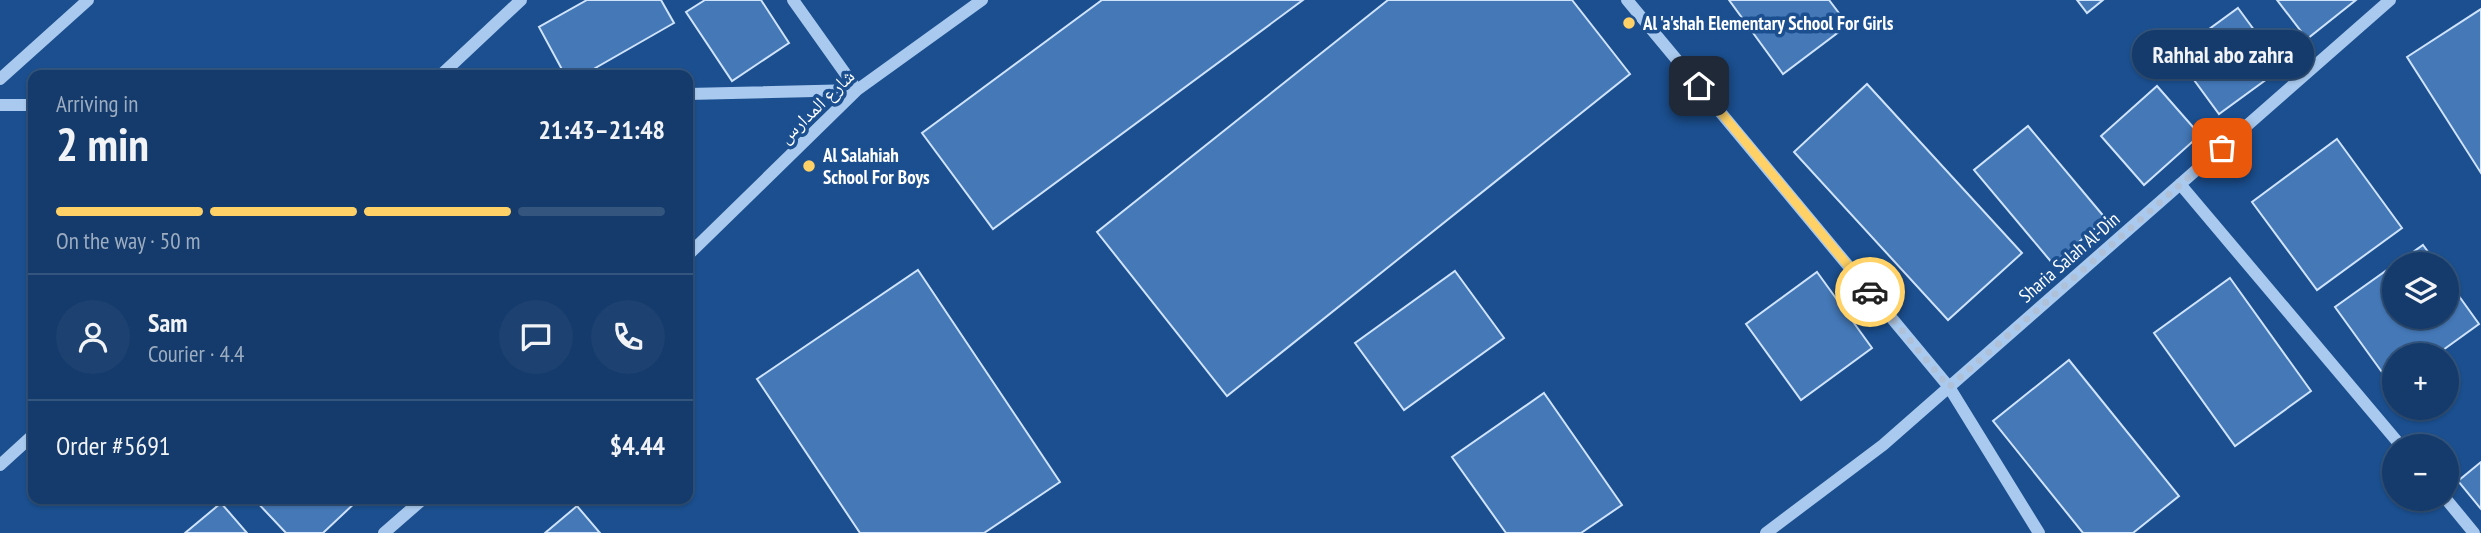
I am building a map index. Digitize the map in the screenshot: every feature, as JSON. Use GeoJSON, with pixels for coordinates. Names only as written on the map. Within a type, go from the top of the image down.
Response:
{"type":"FeatureCollection","features":[{"type":"Feature","properties":{"kind":"street"},"geometry":{"type":"LineString","coordinates":[[0,79],[88,0]]}},
{"type":"Feature","properties":{"kind":"street"},"geometry":{"type":"LineString","coordinates":[[446,70],[521,0]]}},
{"type":"Feature","properties":{"kind":"street"},"geometry":{"type":"LineString","coordinates":[[793,0],[857,90]]}},
{"type":"Feature","properties":{"kind":"street","name":"شارع المدارس"},"geometry":{"type":"LineString","coordinates":[[693,250],[857,90],[982,0]]}},
{"type":"Feature","properties":{"kind":"street"},"geometry":{"type":"LineString","coordinates":[[1627,0],[1949,387],[2039,533]]}},
{"type":"Feature","properties":{"kind":"street","name":"Sharia Salah Al-Din"},"geometry":{"type":"LineString","coordinates":[[1766,533],[1883,445],[2390,0]]}},
{"type":"Feature","properties":{"kind":"street"},"geometry":{"type":"LineString","coordinates":[[693,94],[857,90]]}},
{"type":"Feature","properties":{"kind":"street"},"geometry":{"type":"LineString","coordinates":[[0,105],[28,104]]}},
{"type":"Feature","properties":{"kind":"street"},"geometry":{"type":"LineString","coordinates":[[2180,184],[2391,434]]}},
{"type":"Feature","properties":{"kind":"street"},"geometry":{"type":"LineString","coordinates":[[0,465],[28,440]]}},
{"type":"Feature","properties":{"kind":"street"},"geometry":{"type":"LineString","coordinates":[[384,533],[417,504]]}},
{"type":"Feature","properties":{"kind":"street"},"geometry":{"type":"LineString","coordinates":[[2455,511],[2474,533]]}},
{"type":"Feature","properties":{"kind":"building"},"geometry":{"type":"Polygon","coordinates":[[[587,0],[661,0],[674,23],[592,70],[562,70],[539,27],[587,0]]]}},
{"type":"Feature","properties":{"kind":"building"},"geometry":{"type":"Polygon","coordinates":[[[705,0],[761,0],[789,43],[732,81],[686,12],[705,0]]]}},
{"type":"Feature","properties":{"kind":"building"},"geometry":{"type":"Polygon","coordinates":[[[1102,0],[1303,0],[993,229],[922,133],[1102,0]]]}},
{"type":"Feature","properties":{"kind":"building"},"geometry":{"type":"Polygon","coordinates":[[[1388,0],[1572,0],[1630,74],[1227,396],[1097,232],[1388,0]]]}},
{"type":"Feature","properties":{"kind":"building"},"geometry":{"type":"Polygon","coordinates":[[[1729,0],[1829,0],[1848,25],[1783,74],[1729,0]]]}},
{"type":"Feature","properties":{"kind":"building"},"geometry":{"type":"Polygon","coordinates":[[[2077,0],[2103,0],[2087,13],[2077,0]]]}},
{"type":"Feature","properties":{"kind":"building"},"geometry":{"type":"Polygon","coordinates":[[[2277,0],[2356,0],[2307,39],[2277,0]]]}},
{"type":"Feature","properties":{"kind":"building"},"geometry":{"type":"Polygon","coordinates":[[[2238,8],[2282,68],[2219,114],[2175,54],[2238,8]]]}},
{"type":"Feature","properties":{"kind":"building"},"geometry":{"type":"Polygon","coordinates":[[[2481,9],[2481,173],[2407,57],[2481,9]]]}},
{"type":"Feature","properties":{"kind":"building"},"geometry":{"type":"Polygon","coordinates":[[[1867,84],[2022,253],[1948,320],[1794,152],[1867,84]]]}},
{"type":"Feature","properties":{"kind":"building"},"geometry":{"type":"Polygon","coordinates":[[[2157,86],[2200,135],[2144,185],[2101,136],[2157,86]]]}},
{"type":"Feature","properties":{"kind":"building"},"geometry":{"type":"Polygon","coordinates":[[[2028,126],[2106,219],[2053,264],[1974,170],[2028,126]]]}},
{"type":"Feature","properties":{"kind":"building"},"geometry":{"type":"Polygon","coordinates":[[[2337,139],[2402,228],[2317,290],[2252,202],[2337,139]]]}},
{"type":"Feature","properties":{"kind":"building"},"geometry":{"type":"Polygon","coordinates":[[[2423,245],[2428,252],[2413,252],[2423,245]]]}},
{"type":"Feature","properties":{"kind":"building"},"geometry":{"type":"Polygon","coordinates":[[[918,270],[1060,482],[984,533],[860,533],[757,379],[918,270]]]}},
{"type":"Feature","properties":{"kind":"building"},"geometry":{"type":"Polygon","coordinates":[[[1455,271],[1504,338],[1404,410],[1355,343],[1455,271]]]}},
{"type":"Feature","properties":{"kind":"building"},"geometry":{"type":"Polygon","coordinates":[[[1817,272],[1872,348],[1801,400],[1746,324],[1817,272]]]}},
{"type":"Feature","properties":{"kind":"building"},"geometry":{"type":"Polygon","coordinates":[[[2382,274],[2382,329],[2459,329],[2459,296],[2479,324],[2453,343],[2382,343],[2382,372],[2335,307],[2382,274]]]}},
{"type":"Feature","properties":{"kind":"building"},"geometry":{"type":"Polygon","coordinates":[[[2230,278],[2311,391],[2235,446],[2154,333],[2230,278]]]}},
{"type":"Feature","properties":{"kind":"building"},"geometry":{"type":"Polygon","coordinates":[[[2069,360],[2179,496],[2133,533],[2083,533],[1993,421],[2069,360]]]}},
{"type":"Feature","properties":{"kind":"building"},"geometry":{"type":"Polygon","coordinates":[[[1544,393],[1622,505],[1581,533],[1506,533],[1452,457],[1544,393]]]}},
{"type":"Feature","properties":{"kind":"building"},"geometry":{"type":"Polygon","coordinates":[[[2481,462],[2481,509],[2459,482],[2481,462]]]}},
{"type":"Feature","properties":{"kind":"building"},"geometry":{"type":"Polygon","coordinates":[[[222,504],[247,533],[185,533],[222,504]]]}},
{"type":"Feature","properties":{"kind":"building"},"geometry":{"type":"Polygon","coordinates":[[[259,504],[354,504],[323,533],[286,533],[259,504]]]}},
{"type":"Feature","properties":{"kind":"building"},"geometry":{"type":"Polygon","coordinates":[[[577,506],[600,533],[545,533],[577,506]]]}},
{"type":"Feature","properties":{"kind":"way so far"},"geometry":{"type":"LineString","coordinates":[[1870,292],[1949,387],[2222,148]]}},
{"type":"Feature","properties":{"kind":"place","name":"Al 'a'shah Elementary School For Girls"},"geometry":{"type":"Point","coordinates":[1629,23]}},
{"type":"Feature","properties":{"kind":"place","name":"Rahhal abo zahra"},"geometry":{"type":"Point","coordinates":[2222,148]}},
{"type":"Feature","properties":{"kind":"place","name":"Al Salahiah School For Boys"},"geometry":{"type":"Point","coordinates":[809,166]}},
{"type":"Feature","properties":{"kind":"route"},"geometry":{"type":"LineString","coordinates":[[1699,86],[1870,292]]}}]}
